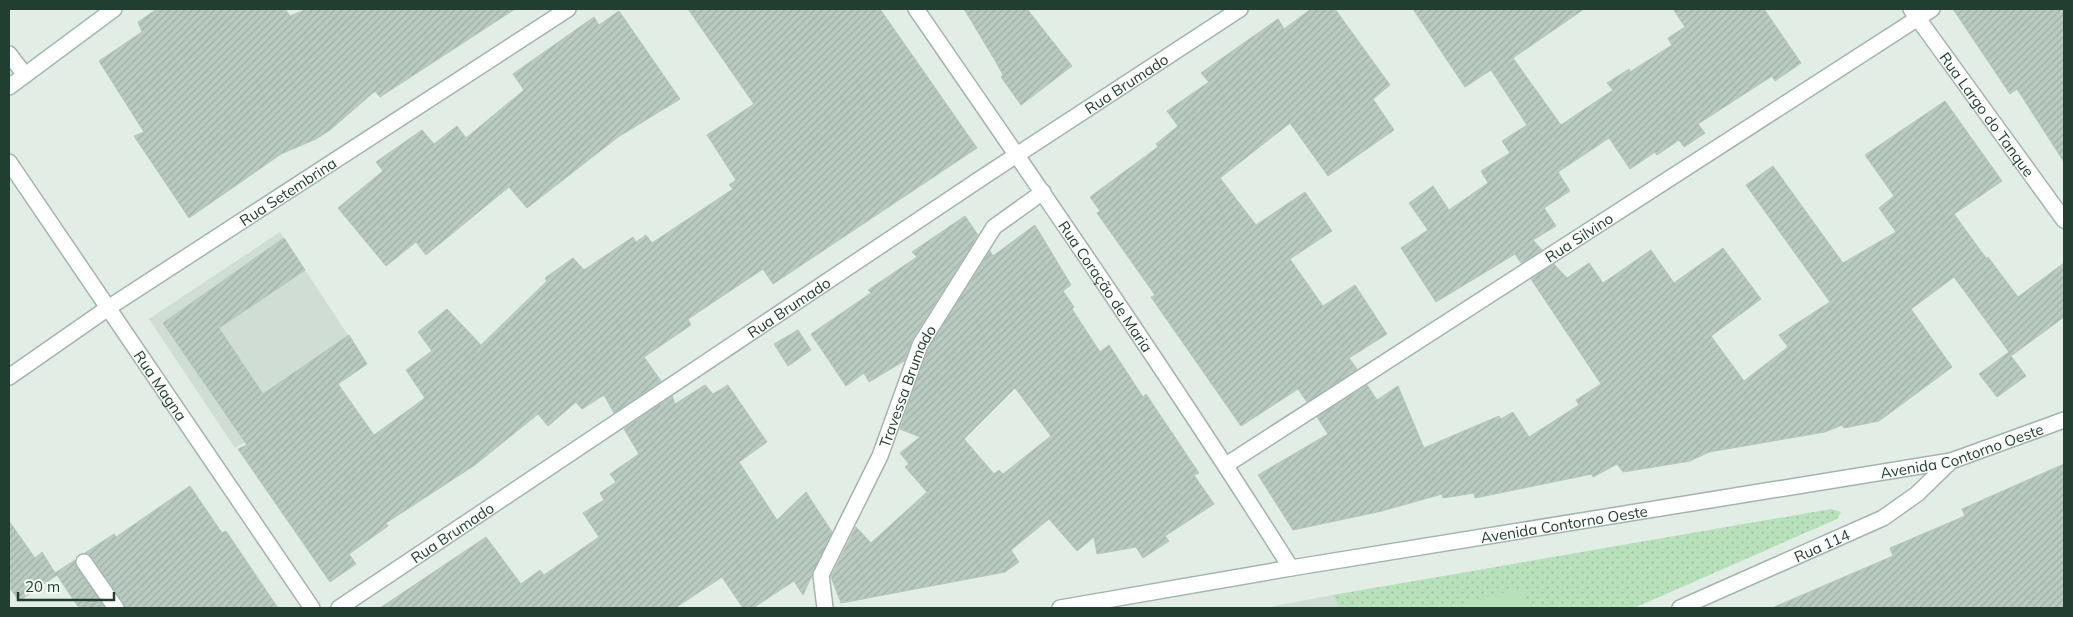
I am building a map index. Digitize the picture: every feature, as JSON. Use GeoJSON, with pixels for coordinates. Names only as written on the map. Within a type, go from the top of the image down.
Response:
{"type":"FeatureCollection","features":[{"type":"Feature","properties":{"kind":"street"},"geometry":{"type":"LineString","coordinates":[[9,87],[114,9]]}},
{"type":"Feature","properties":{"kind":"street","name":"Rua Setembrina"},"geometry":{"type":"LineString","coordinates":[[9,377],[108,308],[568,9]]}},
{"type":"Feature","properties":{"kind":"street","name":"Rua Coração de Maria"},"geometry":{"type":"LineString","coordinates":[[916,9],[1226,465],[1291,568]]}},
{"type":"Feature","properties":{"kind":"street","name":"Rua Brumado"},"geometry":{"type":"LineString","coordinates":[[339,608],[1017,155],[1240,9]]}},
{"type":"Feature","properties":{"kind":"street","name":"Rua Silvino"},"geometry":{"type":"LineString","coordinates":[[1226,465],[1914,14],[1932,9]]}},
{"type":"Feature","properties":{"kind":"street","name":"Rua Largo do Tanque"},"geometry":{"type":"LineString","coordinates":[[1914,14],[2064,220]]}},
{"type":"Feature","properties":{"kind":"street"},"geometry":{"type":"LineString","coordinates":[[9,54],[25,75]]}},
{"type":"Feature","properties":{"kind":"street","name":"Rua Magna"},"geometry":{"type":"LineString","coordinates":[[9,162],[312,608]]}},
{"type":"Feature","properties":{"kind":"street","name":"Travessa Brumado"},"geometry":{"type":"LineString","coordinates":[[825,608],[821,575],[880,456],[920,344],[994,227],[1042,192]]}},
{"type":"Feature","properties":{"kind":"street","name":"Avenida Contorno Oeste"},"geometry":{"type":"LineString","coordinates":[[1060,608],[1291,568],[1951,461],[2064,420]]}},
{"type":"Feature","properties":{"kind":"street","name":"Rua 114"},"geometry":{"type":"LineString","coordinates":[[1680,608],[1883,518],[1917,494],[1951,461]]}},
{"type":"Feature","properties":{"kind":"street"},"geometry":{"type":"LineString","coordinates":[[84,562],[116,608]]}},
{"type":"Feature","properties":{"kind":"shaded area"},"geometry":{"type":"Polygon","coordinates":[[[280,232],[367,364],[235,448],[149,319],[280,232]]]}},
{"type":"Feature","properties":{"kind":"shaded area"},"geometry":{"type":"Polygon","coordinates":[[[1333,595],[1339,608],[1265,608],[1333,595]]]}},
{"type":"Feature","properties":{"kind":"green space"},"geometry":{"type":"Polygon","coordinates":[[[1831,509],[1841,512],[1837,519],[1634,608],[1339,608],[1333,595],[1831,509]]]}},
{"type":"Feature","properties":{"kind":"green space"},"geometry":{"type":"Polygon","coordinates":[[[1523,588],[1528,608],[1445,608],[1523,588]]]}},
{"type":"Feature","properties":{"kind":"building"},"geometry":{"type":"Polygon","coordinates":[[[157,9],[285,9],[290,16],[307,9],[515,9],[380,97],[375,91],[330,130],[316,139],[281,154],[189,218],[134,136],[144,132],[99,61],[142,32],[138,22],[157,9]]]}},
{"type":"Feature","properties":{"kind":"building"},"geometry":{"type":"Polygon","coordinates":[[[688,9],[880,9],[977,148],[773,284],[763,269],[688,319],[691,325],[644,357],[661,381],[614,413],[604,395],[582,409],[576,402],[548,426],[538,414],[475,465],[386,523],[388,526],[349,554],[356,564],[330,582],[238,449],[247,445],[163,323],[284,238],[305,270],[219,328],[263,394],[349,335],[367,364],[338,384],[374,435],[425,398],[406,370],[432,351],[418,332],[447,309],[481,345],[547,281],[545,278],[573,258],[584,270],[633,237],[636,242],[646,235],[652,243],[733,189],[729,185],[736,180],[707,135],[754,104],[688,9]]]}},
{"type":"Feature","properties":{"kind":"building"},"geometry":{"type":"Polygon","coordinates":[[[964,9],[1027,9],[1072,66],[1021,105],[1001,77],[1003,75],[996,62],[964,9]]]}},
{"type":"Feature","properties":{"kind":"building"},"geometry":{"type":"Polygon","coordinates":[[[1311,9],[1335,9],[1390,85],[1373,99],[1394,130],[1328,176],[1290,123],[1220,178],[1256,225],[1305,192],[1332,231],[1290,259],[1323,306],[1355,285],[1387,334],[1349,358],[1357,369],[1307,402],[1298,389],[1241,426],[1151,297],[1155,295],[1097,213],[1100,211],[1090,197],[1158,147],[1156,144],[1178,126],[1167,111],[1209,82],[1201,73],[1278,19],[1284,29],[1311,9]]]}},
{"type":"Feature","properties":{"kind":"building"},"geometry":{"type":"Polygon","coordinates":[[[1413,9],[1584,9],[1513,58],[1561,125],[1613,90],[1607,83],[1629,69],[1630,72],[1672,45],[1668,38],[1685,27],[1673,9],[1764,9],[1801,63],[1775,81],[1772,76],[1698,124],[1705,133],[1684,147],[1679,140],[1657,155],[1655,152],[1630,169],[1609,138],[1558,172],[1570,191],[1544,208],[1556,226],[1533,240],[1542,250],[1521,263],[1515,254],[1436,302],[1401,248],[1428,230],[1409,203],[1433,186],[1449,210],[1488,183],[1481,171],[1510,153],[1502,141],[1527,125],[1491,70],[1465,87],[1413,9]]]}},
{"type":"Feature","properties":{"kind":"building"},"geometry":{"type":"Polygon","coordinates":[[[1953,9],[2064,9],[2064,162],[2017,89],[2010,94],[1953,9]]]}},
{"type":"Feature","properties":{"kind":"building"},"geometry":{"type":"Polygon","coordinates":[[[619,11],[680,99],[618,137],[527,208],[509,187],[426,255],[416,242],[386,266],[338,208],[383,171],[376,162],[422,130],[434,144],[457,126],[466,138],[524,90],[513,74],[594,17],[599,25],[619,11]]]}},
{"type":"Feature","properties":{"kind":"building"},"geometry":{"type":"Polygon","coordinates":[[[1945,101],[2002,181],[1954,214],[1986,258],[1988,257],[2018,297],[2064,263],[2064,317],[2011,356],[2026,376],[1997,397],[1979,374],[2009,352],[1954,277],[1911,309],[1952,367],[1879,421],[1844,428],[1842,425],[1825,432],[1709,452],[1690,461],[1623,472],[1617,464],[1593,477],[1592,474],[1475,498],[1474,493],[1443,498],[1442,494],[1382,511],[1293,530],[1258,475],[1328,434],[1317,417],[1367,385],[1377,400],[1398,386],[1424,448],[1499,416],[1501,419],[1513,412],[1529,437],[1579,405],[1576,400],[1601,384],[1531,279],[1554,264],[1567,278],[1589,263],[1603,283],[1651,250],[1674,283],[1723,248],[1761,299],[1711,336],[1744,381],[1788,347],[1779,335],[1830,302],[1746,185],[1773,166],[1843,263],[1896,232],[1879,208],[1894,196],[1865,155],[1945,101]]]}},
{"type":"Feature","properties":{"kind":"building"},"geometry":{"type":"Polygon","coordinates":[[[965,216],[978,235],[912,340],[904,361],[869,382],[864,373],[846,386],[811,334],[871,293],[868,290],[917,257],[912,252],[965,216]]]}},
{"type":"Feature","properties":{"kind":"building"},"geometry":{"type":"Polygon","coordinates":[[[1035,225],[1071,285],[1063,291],[1074,307],[1072,309],[1100,352],[1109,345],[1143,397],[1146,394],[1199,473],[1194,475],[1214,504],[1165,536],[1169,541],[1143,558],[1136,547],[1097,554],[1094,537],[1077,551],[1049,519],[1011,550],[1019,562],[1005,572],[841,603],[831,577],[856,527],[871,543],[927,492],[905,467],[909,464],[900,453],[920,437],[900,429],[928,349],[990,251],[993,256],[1035,225]],[[1015,388],[964,439],[994,474],[999,470],[1003,474],[1051,436],[1015,388]]]}},
{"type":"Feature","properties":{"kind":"building"},"geometry":{"type":"Polygon","coordinates":[[[798,330],[811,350],[788,366],[774,344],[798,330]]]}},
{"type":"Feature","properties":{"kind":"building"},"geometry":{"type":"Polygon","coordinates":[[[705,385],[713,394],[728,385],[767,442],[739,462],[777,520],[806,492],[832,532],[803,595],[794,581],[753,608],[743,608],[722,577],[675,608],[380,608],[486,537],[521,584],[540,570],[544,575],[599,537],[583,513],[604,500],[600,493],[616,482],[610,474],[639,454],[624,429],[672,396],[675,404],[705,385]]]}},
{"type":"Feature","properties":{"kind":"building"},"geometry":{"type":"Polygon","coordinates":[[[2064,464],[2064,608],[1772,608],[1893,556],[1890,548],[1965,516],[1962,509],[2064,464]]]}},
{"type":"Feature","properties":{"kind":"building"},"geometry":{"type":"Polygon","coordinates":[[[190,486],[222,533],[226,531],[278,608],[125,608],[124,603],[92,557],[85,553],[114,534],[116,537],[190,486]]]}},
{"type":"Feature","properties":{"kind":"building"},"geometry":{"type":"Polygon","coordinates":[[[9,521],[35,558],[42,552],[55,573],[75,560],[76,567],[105,608],[79,608],[57,575],[19,601],[9,587],[9,521]]]}}]}
